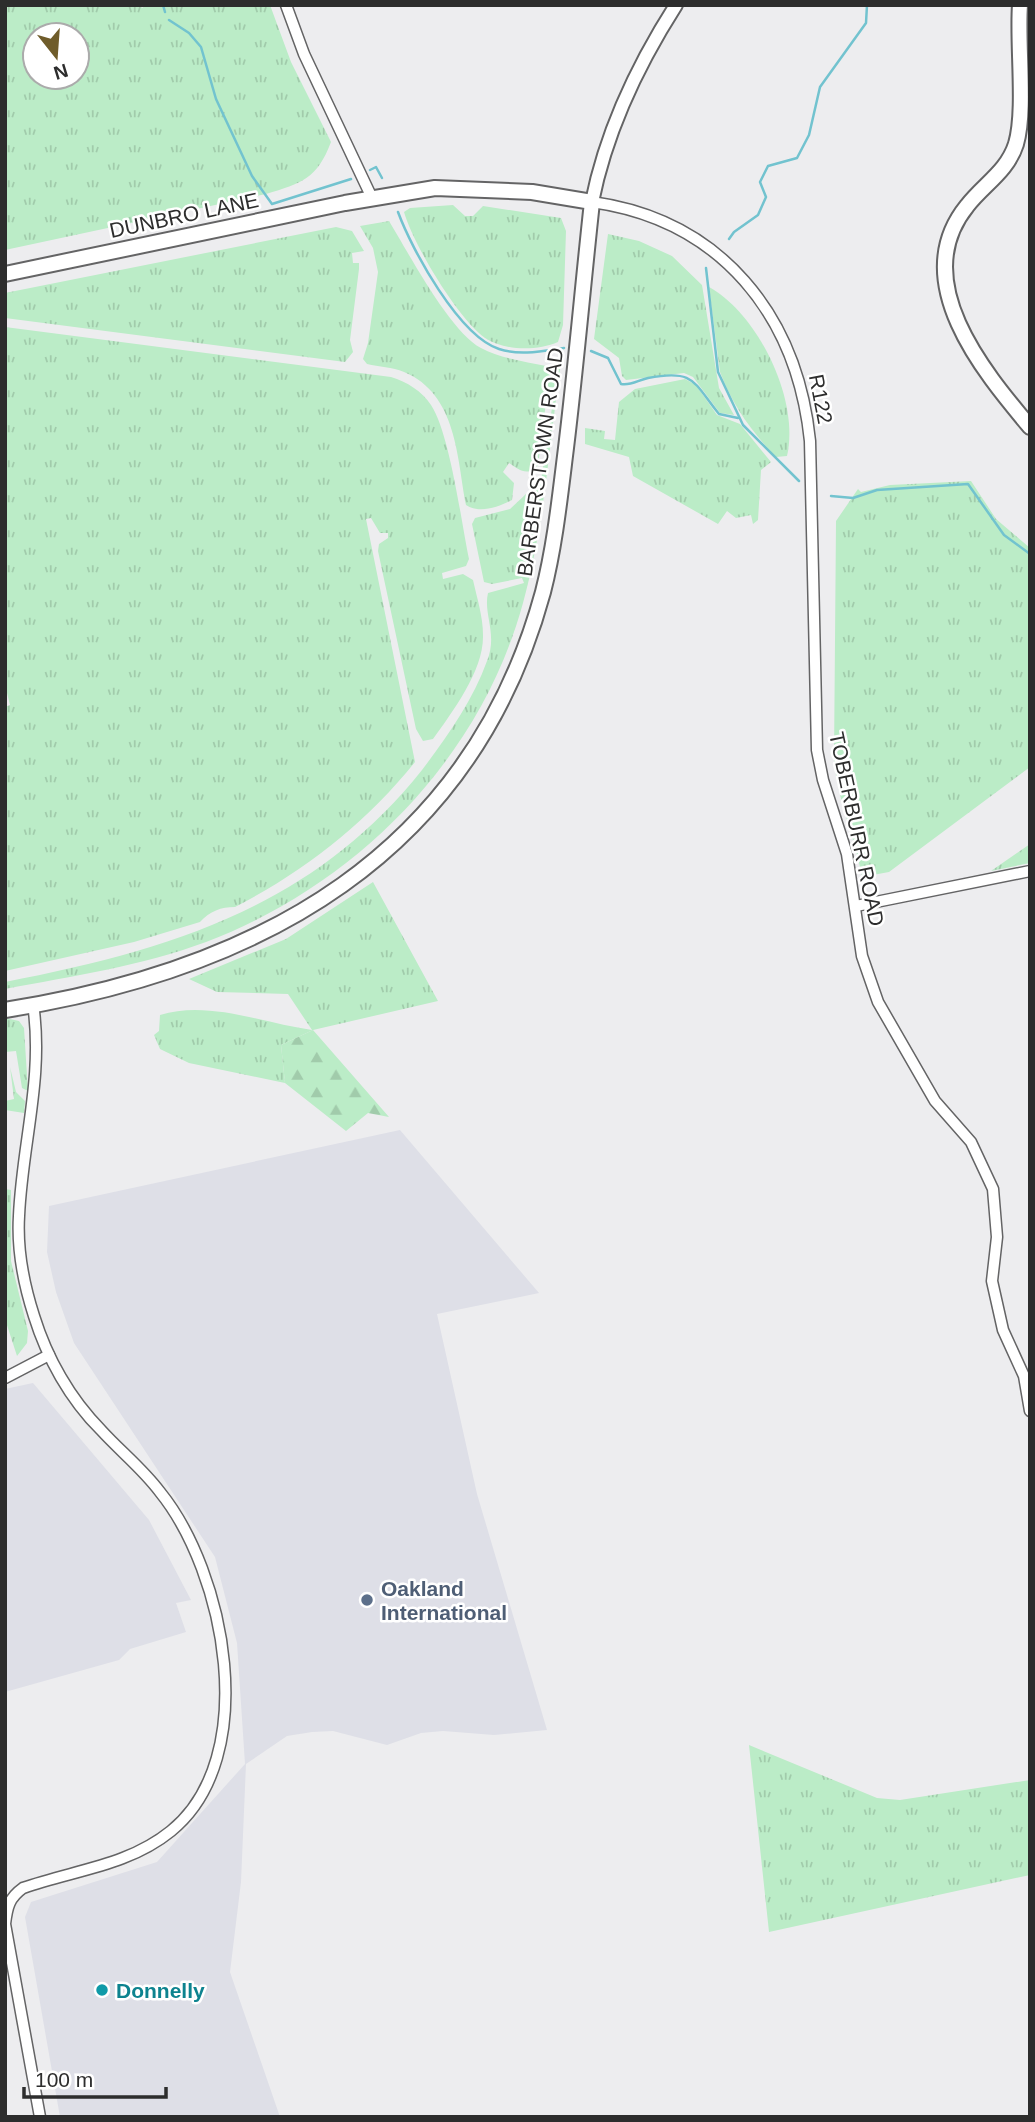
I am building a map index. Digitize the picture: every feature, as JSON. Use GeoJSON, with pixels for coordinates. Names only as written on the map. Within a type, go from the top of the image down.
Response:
{"type":"FeatureCollection","features":[{"type":"Feature","properties":{"kind":"main road"},"geometry":{"type":"LineString","coordinates":[[1020,5],[1017,140],[1003,170],[967,206],[960,217],[949,241],[945,270],[951,303],[967,342],[991,379],[1030,427]]}},
{"type":"Feature","properties":{"kind":"main road","name":"DUNBRO LANE"},"geometry":{"type":"LineString","coordinates":[[5,274],[372,198],[435,188],[492,188],[592,202]]}},
{"type":"Feature","properties":{"kind":"main road","name":"BARBERSTOWN ROAD"},"geometry":{"type":"LineString","coordinates":[[5,1010],[113,986],[198,961],[276,928],[319,902],[387,850],[459,769],[504,696],[521,659],[549,565],[576,361],[592,202]]}},
{"type":"Feature","properties":{"kind":"street"},"geometry":{"type":"LineString","coordinates":[[286,5],[304,54],[372,198]]}},
{"type":"Feature","properties":{"kind":"street"},"geometry":{"type":"LineString","coordinates":[[592,202],[603,155],[622,104],[676,5]]}},
{"type":"Feature","properties":{"kind":"street","name":"R122"},"geometry":{"type":"LineString","coordinates":[[592,202],[646,214],[692,236],[722,257],[750,286],[777,325],[794,362],[806,402],[810,441],[815,714]]}},
{"type":"Feature","properties":{"kind":"street","name":"TOBERBURR ROAD"},"geometry":{"type":"LineString","coordinates":[[815,714],[823,780],[847,854],[862,956],[878,1002],[935,1101],[971,1142],[993,1189],[997,1237],[992,1280],[1003,1330],[1024,1376],[1030,1412]]}},
{"type":"Feature","properties":{"kind":"street"},"geometry":{"type":"LineString","coordinates":[[856,906],[1030,871]]}},
{"type":"Feature","properties":{"kind":"street"},"geometry":{"type":"LineString","coordinates":[[33,1004],[38,1057],[19,1216],[19,1238],[30,1302],[49,1355],[70,1393],[99,1429],[162,1493],[192,1546],[215,1609],[226,1684],[225,1716],[211,1771],[196,1803],[172,1830],[135,1856],[23,1888],[12,1896],[7,1907],[5,1923],[40,2117]]}},
{"type":"Feature","properties":{"kind":"street"},"geometry":{"type":"LineString","coordinates":[[5,1378],[49,1355]]}},
{"type":"Feature","properties":{"kind":"shaded area"},"geometry":{"type":"Polygon","coordinates":[[[400,1130],[539,1293],[437,1314],[477,1494],[547,1730],[494,1735],[443,1731],[421,1733],[387,1745],[333,1731],[312,1732],[287,1736],[246,1764],[241,1882],[230,1972],[280,2117],[60,2117],[25,1917],[31,1902],[157,1862],[245,1764],[237,1643],[215,1557],[74,1343],[56,1292],[47,1252],[49,1206],[400,1130]]]}},
{"type":"Feature","properties":{"kind":"shaded area"},"geometry":{"type":"Polygon","coordinates":[[[33,1383],[149,1520],[191,1600],[176,1603],[186,1632],[130,1649],[119,1660],[5,1692],[5,1389],[33,1383]]]}},
{"type":"Feature","properties":{"kind":"green space"},"geometry":{"type":"Polygon","coordinates":[[[5,5],[140,5],[142,8],[146,5],[270,5],[291,62],[331,142],[320,164],[307,178],[266,194],[5,250],[5,5]]]}},
{"type":"Feature","properties":{"kind":"green space"},"geometry":{"type":"Polygon","coordinates":[[[453,205],[465,216],[473,216],[483,206],[561,218],[566,231],[563,325],[558,342],[531,348],[502,345],[485,338],[462,315],[426,261],[404,212],[410,208],[453,205]]]}},
{"type":"Feature","properties":{"kind":"green space"},"geometry":{"type":"Polygon","coordinates":[[[389,221],[443,309],[469,339],[499,356],[560,369],[541,516],[523,603],[503,660],[476,714],[443,764],[405,810],[361,851],[313,887],[261,918],[206,942],[157,958],[5,989],[5,982],[124,955],[181,937],[286,889],[334,856],[380,817],[422,770],[459,718],[481,676],[491,642],[488,593],[524,583],[522,578],[492,584],[484,582],[472,524],[475,518],[510,509],[541,480],[555,388],[548,387],[538,465],[527,471],[509,463],[503,472],[514,483],[512,500],[483,509],[466,505],[452,429],[435,395],[422,382],[404,372],[367,364],[363,359],[368,343],[378,272],[373,248],[360,226],[389,221]]]}},
{"type":"Feature","properties":{"kind":"green space"},"geometry":{"type":"Polygon","coordinates":[[[336,227],[352,231],[364,251],[352,253],[353,263],[359,263],[359,269],[350,340],[353,352],[345,362],[5,318],[5,293],[336,227]]]}},
{"type":"Feature","properties":{"kind":"green space"},"geometry":{"type":"Polygon","coordinates":[[[608,234],[639,241],[672,256],[702,285],[719,388],[734,415],[720,413],[693,377],[684,373],[626,380],[622,376],[619,358],[594,339],[608,234]]]}},
{"type":"Feature","properties":{"kind":"green space"},"geometry":{"type":"Polygon","coordinates":[[[709,287],[744,317],[771,361],[787,410],[787,456],[776,457],[759,438],[725,384],[720,372],[709,287]]]}},
{"type":"Feature","properties":{"kind":"green space"},"geometry":{"type":"Polygon","coordinates":[[[5,327],[391,377],[414,388],[431,405],[444,436],[469,559],[466,566],[442,573],[443,579],[463,574],[473,580],[483,635],[478,662],[466,690],[433,739],[423,741],[416,729],[378,551],[379,544],[388,538],[388,533],[380,533],[371,518],[366,519],[415,762],[355,826],[310,862],[235,907],[220,909],[200,922],[134,942],[5,971],[5,707],[10,705],[5,685],[5,327]]]}},
{"type":"Feature","properties":{"kind":"green space"},"geometry":{"type":"Polygon","coordinates":[[[685,379],[696,385],[717,415],[740,424],[771,462],[761,470],[758,520],[753,524],[751,515],[736,518],[727,511],[718,524],[633,476],[629,457],[585,444],[585,428],[605,431],[604,439],[615,440],[619,402],[635,389],[685,379]]]}},
{"type":"Feature","properties":{"kind":"green space"},"geometry":{"type":"Polygon","coordinates":[[[971,481],[996,519],[1030,548],[1030,767],[889,872],[862,877],[839,789],[834,758],[836,521],[858,489],[861,492],[890,485],[971,481]]]}},
{"type":"Feature","properties":{"kind":"green space"},"geometry":{"type":"Polygon","coordinates":[[[1030,844],[1030,863],[991,871],[1030,844]]]}},
{"type":"Feature","properties":{"kind":"green space"},"geometry":{"type":"Polygon","coordinates":[[[373,882],[438,1001],[313,1030],[281,1045],[285,1083],[189,1063],[160,1049],[154,1035],[159,1031],[160,1015],[178,1011],[216,1011],[312,1030],[288,994],[217,992],[189,979],[286,939],[373,882]]]}},
{"type":"Feature","properties":{"kind":"green space"},"geometry":{"type":"Polygon","coordinates":[[[5,1018],[19,1021],[24,1028],[28,1091],[22,1088],[16,1051],[5,1052],[5,1018]]]}},
{"type":"Feature","properties":{"kind":"green space"},"geometry":{"type":"Polygon","coordinates":[[[313,1030],[389,1117],[368,1113],[346,1131],[285,1083],[281,1045],[313,1030]]]}},
{"type":"Feature","properties":{"kind":"green space"},"geometry":{"type":"Polygon","coordinates":[[[10,1067],[16,1092],[25,1101],[24,1113],[5,1110],[5,1101],[14,1099],[10,1067]]]}},
{"type":"Feature","properties":{"kind":"green space"},"geometry":{"type":"Polygon","coordinates":[[[5,1189],[11,1190],[11,1261],[28,1331],[27,1343],[17,1356],[5,1319],[5,1189]]]}},
{"type":"Feature","properties":{"kind":"green space"},"geometry":{"type":"Polygon","coordinates":[[[749,1745],[877,1798],[900,1800],[1030,1780],[1030,1875],[769,1932],[749,1745]]]}},
{"type":"Feature","properties":{"kind":"waterway"},"geometry":{"type":"LineString","coordinates":[[163,5],[165,12]]}},
{"type":"Feature","properties":{"kind":"waterway"},"geometry":{"type":"LineString","coordinates":[[729,239],[734,232],[758,215],[766,197],[760,182],[768,166],[797,158],[809,135],[820,87],[866,23],[867,5]]}},
{"type":"Feature","properties":{"kind":"waterway"},"geometry":{"type":"LineString","coordinates":[[169,20],[189,33],[201,47],[216,99],[252,176],[272,204],[351,179]]}},
{"type":"Feature","properties":{"kind":"waterway"},"geometry":{"type":"LineString","coordinates":[[370,170],[376,167],[382,178]]}},
{"type":"Feature","properties":{"kind":"waterway"},"geometry":{"type":"LineString","coordinates":[[398,212],[414,248],[439,290],[453,310],[484,341],[499,349],[515,352],[564,348]]}},
{"type":"Feature","properties":{"kind":"waterway"},"geometry":{"type":"LineString","coordinates":[[706,268],[718,372],[743,425],[799,481]]}},
{"type":"Feature","properties":{"kind":"waterway"},"geometry":{"type":"LineString","coordinates":[[591,351],[608,358],[621,384],[663,376],[684,377],[698,386],[719,414],[738,418]]}},
{"type":"Feature","properties":{"kind":"waterway"},"geometry":{"type":"LineString","coordinates":[[831,496],[853,498],[877,490],[968,484],[1004,535],[1030,554]]}},
{"type":"Feature","properties":{"kind":"place","name":"Oakland International"},"geometry":{"type":"Point","coordinates":[367,1600]}},
{"type":"Feature","properties":{"kind":"place","name":"Donnelly"},"geometry":{"type":"Point","coordinates":[102,1990]}}]}
